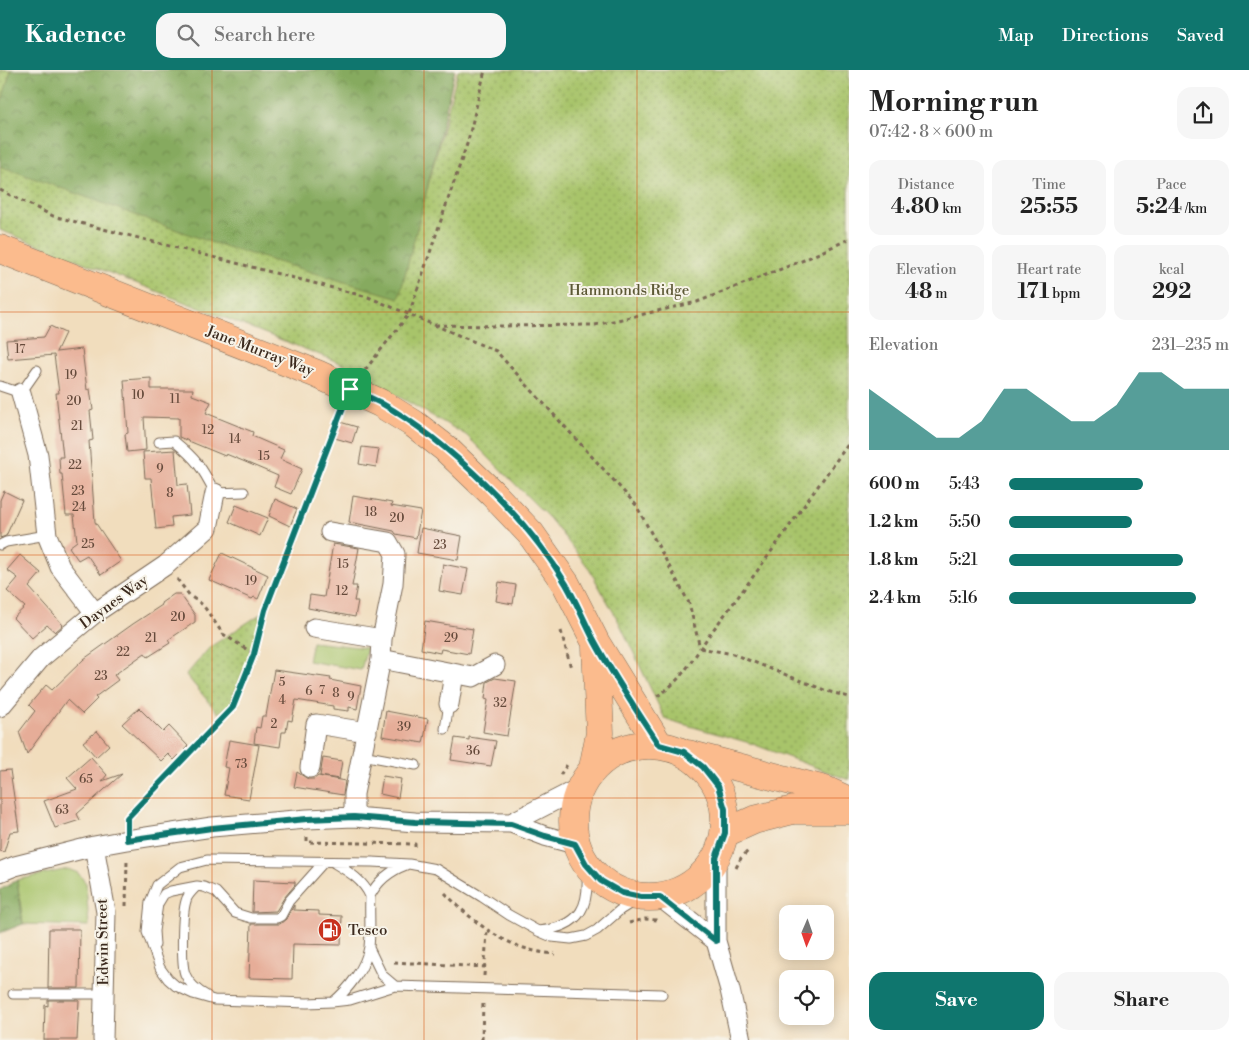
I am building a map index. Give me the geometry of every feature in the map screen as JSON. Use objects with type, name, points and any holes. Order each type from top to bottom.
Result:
[{"type":"main road","name":"Jane Murray Way","points":[[0,250],[317,374],[380,403],[414,424],[445,448],[494,494],[531,534],[566,584],[596,643],[672,749]]},
{"type":"main road","name":"Jane Murray Way","points":[[581,771],[600,733],[596,643]]},
{"type":"main road","points":[[849,801],[825,790],[672,749],[635,745],[612,753],[581,771],[573,806],[572,825],[580,854],[601,881],[622,893],[655,905],[684,889],[702,876],[725,855],[754,820],[793,810],[849,810]]},
{"type":"main road","points":[[672,749],[703,767],[718,786],[725,809],[725,855]]},
{"type":"street","points":[[21,392],[38,455],[47,535],[60,568],[95,613]]},
{"type":"street","name":"Daynes Way","points":[[0,707],[41,658],[95,613],[166,565],[208,528],[214,493]]},
{"type":"street","points":[[330,532],[388,542],[395,554],[393,584],[382,639],[381,660],[354,794],[354,817]]},
{"type":"street","points":[[314,628],[382,639]]},
{"type":"street","points":[[381,660],[473,677],[495,665]]},
{"type":"street","points":[[449,704],[454,674]]},
{"type":"street","points":[[310,768],[316,724],[367,732]]},
{"type":"street","points":[[511,824],[548,805],[581,771]]},
{"type":"street","points":[[0,872],[15,866],[94,846],[127,840],[212,828],[307,819],[354,817],[415,822],[511,824],[545,836],[580,854]]},
{"type":"street","name":"Edwin Street","points":[[94,846],[106,912],[102,1040]]},
{"type":"street","points":[[725,855],[716,941],[730,990],[741,1040]]},
{"type":"street","points":[[655,905],[716,941]]},
{"type":"lane","points":[[0,386],[21,392],[37,370]]},
{"type":"lane","points":[[159,442],[174,441],[191,455],[204,470],[214,493],[244,492]]},
{"type":"lane","points":[[0,545],[6,542],[47,535]]},
{"type":"lane","points":[[445,729],[449,704]]},
{"type":"lane","points":[[362,755],[403,767],[416,765]]},
{"type":"lane","points":[[538,931],[555,930],[567,925],[575,918],[586,899],[588,881],[580,854]]},
{"type":"lane","points":[[655,905],[620,910],[597,930],[586,936],[572,939],[552,937],[509,916],[436,869],[409,864],[207,860],[180,867],[156,885],[149,912],[148,932],[164,974],[176,986],[193,994],[214,1000],[332,1002],[350,1000],[395,986],[662,994]]},
{"type":"lane","points":[[155,953],[158,904],[161,897],[171,891],[197,886],[211,889],[235,913],[251,918],[277,918],[281,916],[289,901],[323,863]]},
{"type":"lane","points":[[332,1002],[350,986],[369,948],[370,896],[364,884],[334,863]]},
{"type":"lane","points":[[370,896],[383,878],[394,870],[409,864]]},
{"type":"lane","points":[[197,886],[188,895],[185,906],[184,969],[191,983],[214,1000]]},
{"type":"lane","points":[[369,948],[382,975],[395,986]]},
{"type":"lane","points":[[13,994],[104,994]]},
{"type":"path","points":[[127,840],[127,818],[233,707],[254,654],[265,610],[350,389],[409,314],[468,141],[484,70]]},
{"type":"path","points":[[0,190],[53,216],[368,297],[496,351],[636,505],[689,603],[700,648]]},
{"type":"path","points":[[432,324],[498,326],[595,325],[697,302],[804,260],[849,239]]},
{"type":"path","points":[[655,697],[669,689],[681,677],[849,442]]},
{"type":"path","points":[[166,565],[190,596],[203,606],[224,634],[254,654]]},
{"type":"path","points":[[560,628],[572,670]]},
{"type":"path","points":[[700,648],[733,654],[827,691],[849,697]]},
{"type":"path","points":[[548,805],[549,786],[560,775],[581,771]]},
{"type":"path","points":[[725,855],[741,858],[756,844]]},
{"type":"path","points":[[623,926],[645,919],[655,905]]},
{"type":"path","points":[[394,962],[485,967]]},
{"type":"green space","points":[[0,70],[455,70],[400,305],[589,517],[394,357],[0,226]]},
{"type":"green space","points":[[0,70],[11,70],[0,107]]},
{"type":"green space","name":"Hammonds Ridge","points":[[458,70],[849,70],[849,780],[750,743],[665,719],[619,622],[588,567],[550,519],[466,435],[338,362],[0,230],[0,166],[210,242],[399,298]]},
{"type":"green space","points":[[262,613],[250,655],[230,705],[218,713],[186,675],[210,647]]},
{"type":"green space","points":[[312,642],[367,648],[361,670],[308,661]]},
{"type":"green space","points":[[68,869],[78,873],[86,883],[89,926],[23,924],[17,880]]},
{"type":"green space","points":[[17,880],[23,924],[0,933],[0,890]]},
{"type":"building","points":[[50,326],[65,333],[56,352],[82,349],[87,390],[90,389],[93,410],[90,411],[93,440],[89,441],[95,522],[121,561],[101,575],[87,555],[78,560],[69,547],[77,541],[74,515],[66,515],[62,474],[60,474],[59,457],[63,457],[56,393],[59,393],[54,355],[8,359],[6,340],[44,337]]},
{"type":"building","points":[[151,378],[151,389],[193,389],[192,395],[211,402],[206,413],[253,432],[252,436],[284,450],[280,459],[302,469],[291,494],[274,487],[278,476],[179,437],[179,418],[144,417],[146,450],[127,452],[125,434],[128,433],[124,380]]},
{"type":"building","points":[[340,422],[357,427],[352,443],[335,438]]},
{"type":"building","points":[[362,447],[379,449],[376,467],[359,464]]},
{"type":"building","points":[[175,450],[178,485],[187,484],[190,515],[171,517],[172,527],[156,529],[151,478],[145,478],[143,452]]},
{"type":"building","points":[[4,491],[22,500],[6,536],[0,538],[0,500]]},
{"type":"building","points":[[353,496],[392,503],[391,506],[421,511],[416,538],[396,534],[394,531],[349,522]]},
{"type":"building","points":[[275,499],[297,509],[290,526],[269,516]]},
{"type":"building","points":[[236,505],[268,518],[260,536],[229,522]]},
{"type":"building","points":[[421,528],[462,536],[458,560],[417,553]]},
{"type":"building","points":[[333,544],[359,548],[352,586],[357,586],[354,601],[358,601],[355,617],[308,608],[310,595],[324,597]]},
{"type":"building","points":[[222,553],[268,575],[258,599],[254,597],[252,599],[209,580]]},
{"type":"building","points":[[20,555],[41,573],[29,587],[63,625],[55,632],[47,625],[32,638],[13,618],[25,607],[7,591],[18,578],[7,570]]},
{"type":"building","points":[[443,564],[468,569],[463,595],[439,591]]},
{"type":"building","points":[[499,582],[516,585],[513,604],[496,601]]},
{"type":"building","points":[[174,594],[180,594],[195,615],[195,622],[168,640],[170,643],[148,657],[145,653],[114,675],[118,680],[95,697],[97,699],[82,714],[67,700],[27,754],[19,732],[35,711],[29,705],[46,685],[52,690],[84,659],[162,605],[161,603]]},
{"type":"building","points":[[425,621],[473,629],[469,654],[441,649],[440,653],[421,649]]},
{"type":"building","points":[[274,670],[331,678],[330,680],[361,686],[357,709],[349,707],[349,711],[333,709],[333,706],[296,700],[292,721],[288,720],[286,732],[282,732],[280,747],[254,743],[256,727],[260,728],[262,716],[266,716]]},
{"type":"building","points":[[495,678],[516,681],[507,736],[483,732],[488,700],[485,699],[487,682]]},
{"type":"building","points":[[139,708],[163,732],[169,726],[188,746],[174,760],[168,754],[161,761],[122,724]]},
{"type":"building","points":[[386,711],[428,719],[423,743],[382,736]]},
{"type":"building","points":[[97,731],[109,745],[96,757],[83,742]]},
{"type":"building","points":[[469,737],[496,741],[491,766],[451,760],[455,738],[469,740]]},
{"type":"building","points":[[229,740],[259,745],[249,799],[224,795],[229,768],[224,767]]},
{"type":"building","points":[[91,757],[107,775],[102,781],[122,774],[77,814],[80,820],[55,828],[44,801],[77,789],[67,778]]},
{"type":"building","points":[[323,758],[342,761],[339,779],[320,776]]},
{"type":"building","points":[[10,770],[19,831],[10,832],[4,852],[0,851],[0,771]]},
{"type":"building","points":[[297,772],[308,779],[314,779],[318,776],[345,781],[343,795],[294,787]]},
{"type":"building","points":[[383,776],[401,779],[398,798],[380,794]]},
{"type":"building","points":[[253,880],[295,882],[295,885],[276,911],[252,912]]},
{"type":"building","points":[[294,905],[294,910],[319,911],[319,915],[342,916],[341,945],[293,944],[292,979],[249,978],[251,924],[280,924],[286,919]]},
{"type":"building","points":[[49,929],[80,929],[79,988],[48,988]]},
{"type":"building","points":[[48,1000],[79,1000],[77,1040],[44,1040],[45,1005],[48,1006]]},
{"type":"place","name":"Tesco","points":[[330,930]]},
{"type":"route","points":[[350,389],[380,403],[414,424],[445,448],[494,494],[531,534],[566,584],[596,643],[659,745],[684,752],[703,767],[718,786],[725,809],[725,833],[716,858],[716,941],[660,897],[641,897],[622,893],[601,881],[586,864],[575,844],[511,824],[415,822],[354,817],[307,819],[212,828],[127,840],[127,818],[233,707],[254,654],[265,610],[337,427],[350,389]]}]
